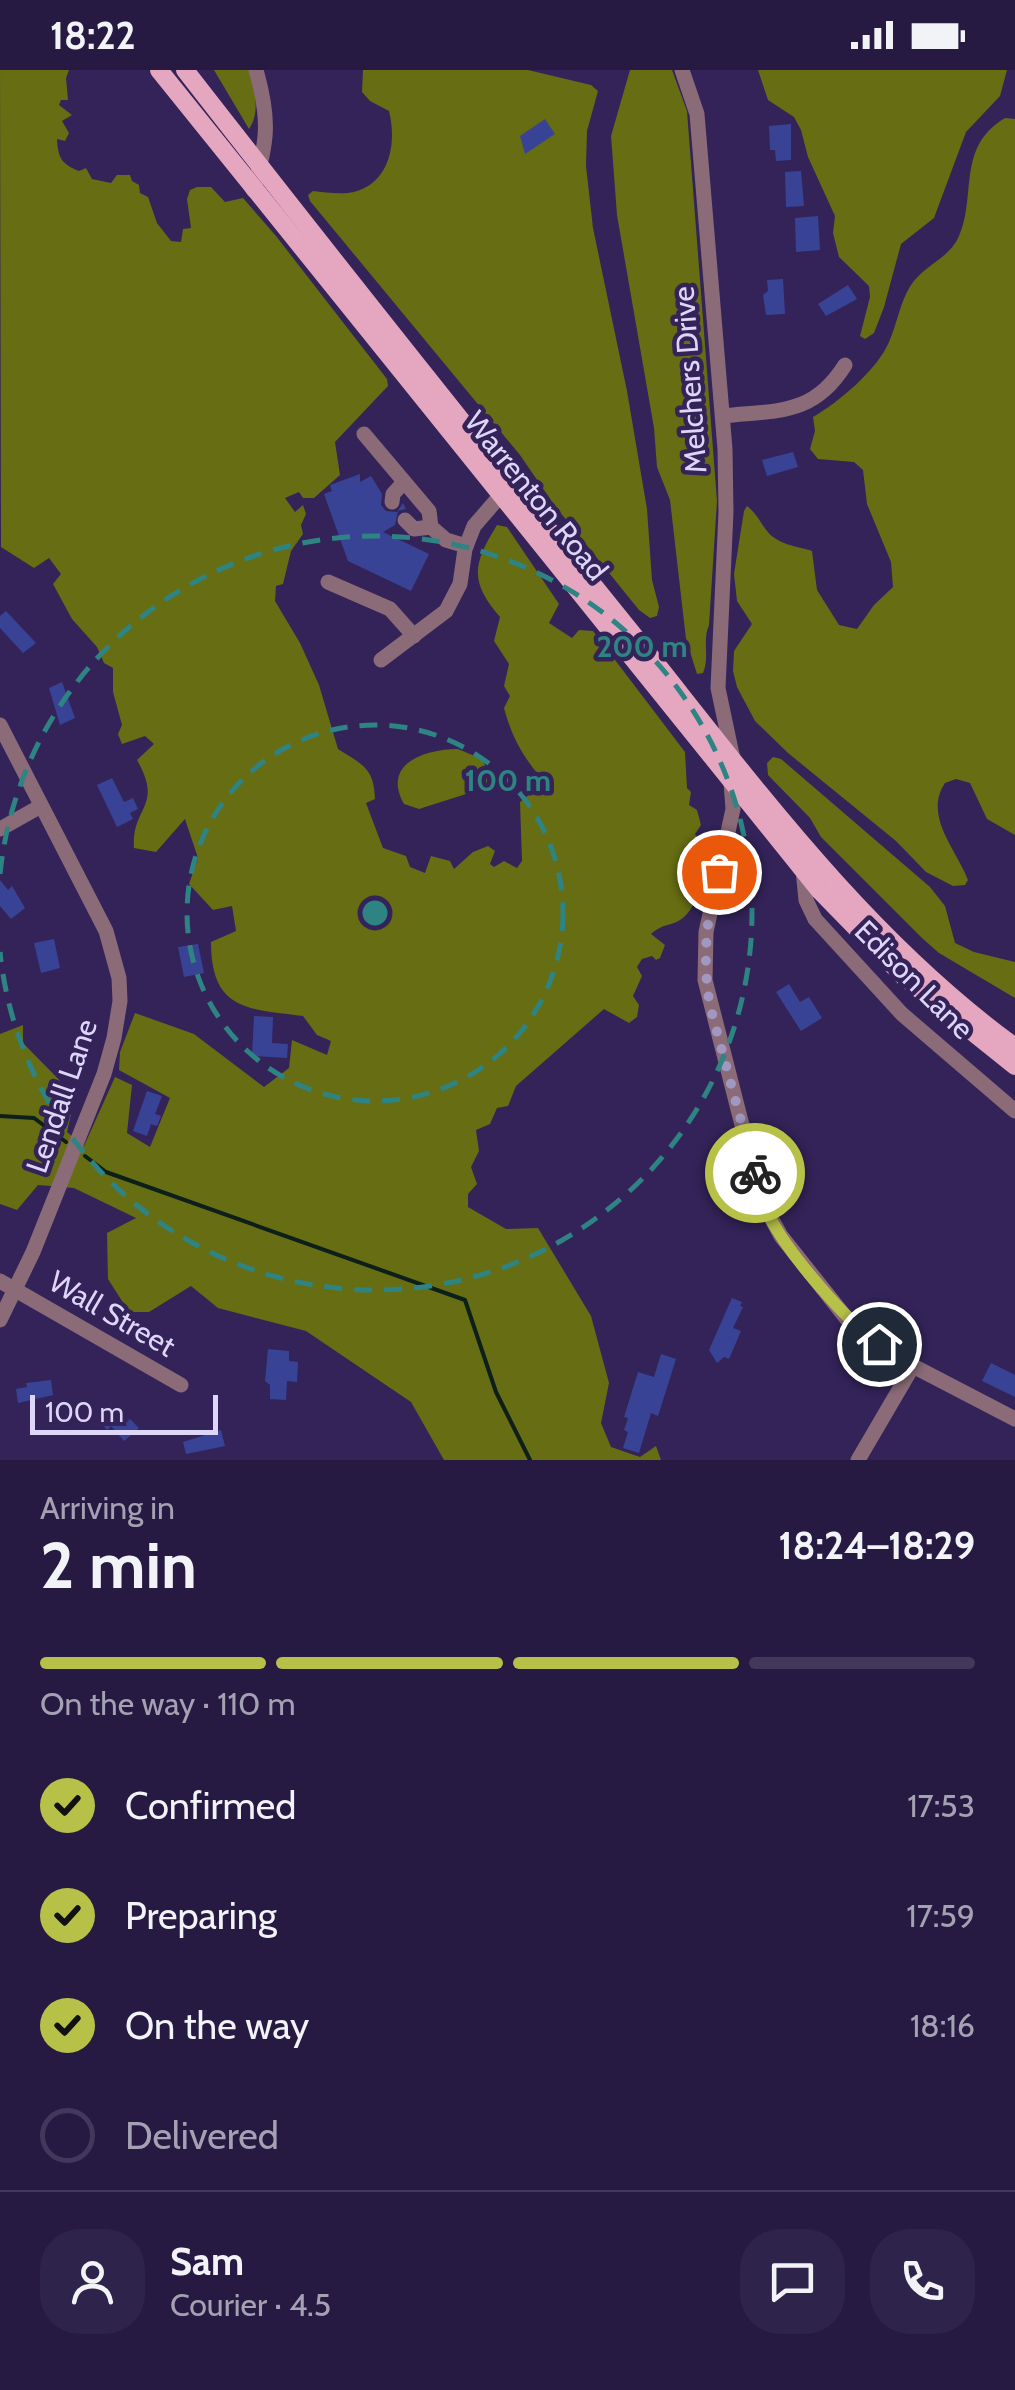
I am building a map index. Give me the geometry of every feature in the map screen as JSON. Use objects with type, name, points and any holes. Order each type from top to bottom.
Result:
[{"type":"main road","name":"Warrenton Road","points":[[160,70],[803,870],[904,977],[1015,1066]]},
{"type":"main road","name":"Warrenton Road","points":[[185,70],[805,848],[879,929],[960,1004],[1015,1047]]},
{"type":"street","points":[[253,190],[267,136],[256,70]]},
{"type":"street","name":"Melchers Drive","points":[[682,70],[697,114],[723,416],[726,512],[718,688],[732,759]]},
{"type":"street","points":[[723,416],[800,406],[828,390],[845,366]]},
{"type":"street","points":[[364,434],[429,510],[431,527],[446,540],[466,546]]},
{"type":"street","points":[[392,502],[393,494],[404,482]]},
{"type":"street","points":[[381,660],[442,615],[454,599],[466,546],[483,512],[500,496]]},
{"type":"street","points":[[405,520],[414,529],[431,527]]},
{"type":"street","points":[[328,582],[398,615],[414,636]]},
{"type":"street","points":[[698,716],[710,705],[718,688]]},
{"type":"street","name":"Lendall Lane","points":[[0,726],[106,931],[119,978],[119,1008],[104,1074],[0,1320]]},
{"type":"street","points":[[731,783],[734,804],[706,932],[706,980],[763,1200],[781,1236],[847,1319],[913,1366],[1015,1418]]},
{"type":"street","points":[[0,829],[41,806]]},
{"type":"street","points":[[727,842],[738,828],[758,816]]},
{"type":"street","name":"Edison Lane","points":[[803,870],[806,900],[815,919],[902,1014],[1015,1111]]},
{"type":"street","name":"Wall Street","points":[[0,1282],[181,1386]]},
{"type":"street","points":[[858,1460],[913,1366]]},
{"type":"green space","points":[[0,70],[69,70],[68,100],[61,100],[59,105],[72,115],[62,121],[69,133],[65,141],[57,139],[62,159],[79,171],[86,168],[92,179],[111,183],[117,175],[130,175],[139,185],[140,193],[148,197],[157,223],[171,241],[181,242],[183,229],[191,228],[187,199],[190,190],[211,187],[225,202],[243,198],[387,379],[388,386],[335,442],[340,475],[314,498],[303,498],[299,492],[285,498],[295,512],[303,505],[306,514],[301,525],[303,534],[291,551],[283,584],[276,586],[275,601],[319,685],[338,749],[369,774],[375,799],[366,803],[383,848],[406,856],[410,867],[425,873],[431,856],[450,861],[454,869],[473,852],[488,846],[495,851],[490,864],[494,867],[504,861],[517,868],[522,861],[520,802],[531,793],[529,781],[537,773],[521,750],[504,708],[510,696],[504,686],[509,664],[494,641],[500,617],[483,593],[478,572],[483,551],[497,525],[507,527],[559,604],[549,623],[572,638],[579,630],[593,631],[685,752],[689,805],[697,810],[701,825],[695,834],[710,861],[695,901],[680,920],[651,934],[665,945],[660,958],[642,959],[637,967],[642,976],[633,996],[639,1005],[637,1017],[629,1023],[604,1009],[516,1086],[508,1106],[497,1108],[490,1124],[476,1130],[479,1151],[471,1167],[477,1184],[468,1194],[468,1207],[506,1229],[538,1228],[591,1316],[609,1383],[601,1423],[611,1447],[640,1457],[656,1446],[661,1460],[444,1460],[411,1402],[306,1331],[218,1308],[191,1286],[149,1312],[129,1312],[108,1279],[107,1233],[136,1218],[74,1188],[38,1185],[17,1210],[0,1204],[0,1034],[23,1025],[23,1043],[75,1096],[67,1132],[84,1146],[115,1077],[132,1085],[127,1133],[150,1147],[170,1098],[119,1070],[120,1052],[135,1013],[194,1034],[264,1087],[289,1068],[292,1040],[327,1055],[331,1041],[317,1035],[303,1016],[249,1007],[225,993],[213,964],[211,942],[236,931],[232,906],[213,910],[189,884],[198,858],[185,819],[156,852],[134,848],[134,834],[147,798],[137,760],[154,744],[145,736],[122,744],[113,668],[104,663],[97,647],[72,619],[53,584],[61,574],[49,558],[34,568],[1,547]]},
{"type":"green space","points":[[214,70],[250,70],[256,108],[249,129]]},
{"type":"green space","points":[[363,70],[528,70],[591,85],[598,91],[587,131],[586,166],[593,228],[647,509],[657,616],[650,618],[639,610],[555,506],[520,455],[310,201],[308,195],[313,191],[344,193],[366,187],[376,180],[388,160],[392,136],[389,111],[362,92]]},
{"type":"green space","points":[[630,70],[672,70],[687,111],[717,501],[706,661],[703,673],[697,674],[686,639],[670,500],[657,467],[654,428],[617,215],[611,136]]},
{"type":"green space","points":[[758,70],[1007,70],[1000,96],[966,132],[934,218],[901,244],[884,307],[874,333],[865,339],[860,336],[869,286],[839,257],[833,233],[835,216],[808,157],[801,130],[794,117],[768,100]]},
{"type":"green space","points":[[1005,118],[1015,119],[1015,835],[987,819],[970,783],[956,779],[945,783],[939,795],[940,820],[968,880],[965,885],[953,886],[926,872],[896,841],[755,721],[733,671],[734,651],[752,624],[737,601],[734,574],[747,506],[777,539],[812,551],[817,590],[839,625],[857,629],[893,587],[891,562],[867,504],[863,470],[854,462],[818,459],[810,449],[815,431],[813,417],[867,374],[889,342],[911,285],[955,244],[964,221],[974,158],[990,130]]},
{"type":"green space","points":[[458,749],[484,760],[488,787],[419,809],[404,804],[398,778],[410,761],[433,752]]},
{"type":"green space","points":[[773,757],[781,759],[930,887],[945,906],[955,943],[1015,962],[1015,998],[939,953],[922,938],[821,837],[810,818],[768,775],[767,763]]},
{"type":"building","points":[[545,119],[555,134],[525,154],[520,136]]},
{"type":"building","points":[[791,124],[791,160],[776,161],[775,150],[770,150],[769,126]]},
{"type":"building","points":[[801,171],[804,206],[786,207],[785,172]]},
{"type":"building","points":[[818,216],[820,250],[796,252],[795,218]]},
{"type":"building","points":[[783,279],[785,314],[766,315],[763,295],[768,291],[767,280]]},
{"type":"building","points":[[848,285],[857,299],[826,316],[818,304]]},
{"type":"building","points":[[793,452],[798,467],[767,476],[762,460]]},
{"type":"building","points":[[360,474],[360,482],[371,476],[382,494],[381,505],[386,511],[397,512],[403,503],[406,509],[398,511],[395,525],[383,532],[429,554],[411,591],[348,561],[324,494],[332,491],[330,485]]},
{"type":"building","points":[[6,611],[36,643],[23,653],[0,628],[0,616]]},
{"type":"building","points":[[62,682],[75,718],[60,725],[49,688]]},
{"type":"building","points":[[112,778],[124,802],[133,798],[138,809],[130,813],[133,819],[117,827],[97,785]]},
{"type":"building","points":[[0,880],[8,890],[12,886],[25,908],[11,919],[0,906]]},
{"type":"building","points":[[54,939],[60,968],[41,973],[34,943]]},
{"type":"building","points":[[198,944],[204,973],[184,977],[178,947]]},
{"type":"building","points":[[789,984],[800,1002],[809,997],[822,1018],[801,1031],[776,992]]},
{"type":"building","points":[[254,1016],[273,1017],[272,1043],[288,1044],[287,1058],[252,1056]]},
{"type":"building","points":[[147,1091],[162,1096],[155,1114],[161,1116],[157,1126],[151,1124],[147,1136],[133,1131]]},
{"type":"building","points":[[732,1298],[742,1302],[733,1328],[741,1331],[729,1359],[724,1357],[717,1363],[709,1350]]},
{"type":"building","points":[[268,1349],[289,1351],[289,1361],[298,1362],[297,1382],[287,1381],[286,1400],[270,1399],[270,1385],[265,1381]]},
{"type":"building","points":[[661,1354],[676,1359],[658,1416],[651,1413],[639,1453],[623,1448],[628,1432],[624,1430],[628,1418],[624,1417],[638,1372],[654,1377]]},
{"type":"building","points":[[991,1363],[1015,1375],[1015,1397],[982,1381]]},
{"type":"building","points":[[51,1380],[53,1395],[18,1403],[16,1389],[27,1387],[26,1383]]},
{"type":"building","points":[[111,1404],[127,1422],[130,1419],[139,1428],[124,1441],[111,1426],[107,1430],[101,1422],[105,1419],[100,1413]]},
{"type":"building","points":[[221,1430],[225,1446],[186,1454],[183,1442]]},
{"type":"waterway","points":[[0,1116],[34,1118],[66,1142]]},
{"type":"waterway","points":[[85,1156],[106,1172],[465,1300],[496,1392],[530,1460]]},
{"type":"way so far","points":[[719,872],[706,932],[706,980],[755,1173]]},
{"type":"route","points":[[755,1173],[781,1236],[847,1319],[879,1344]]}]
